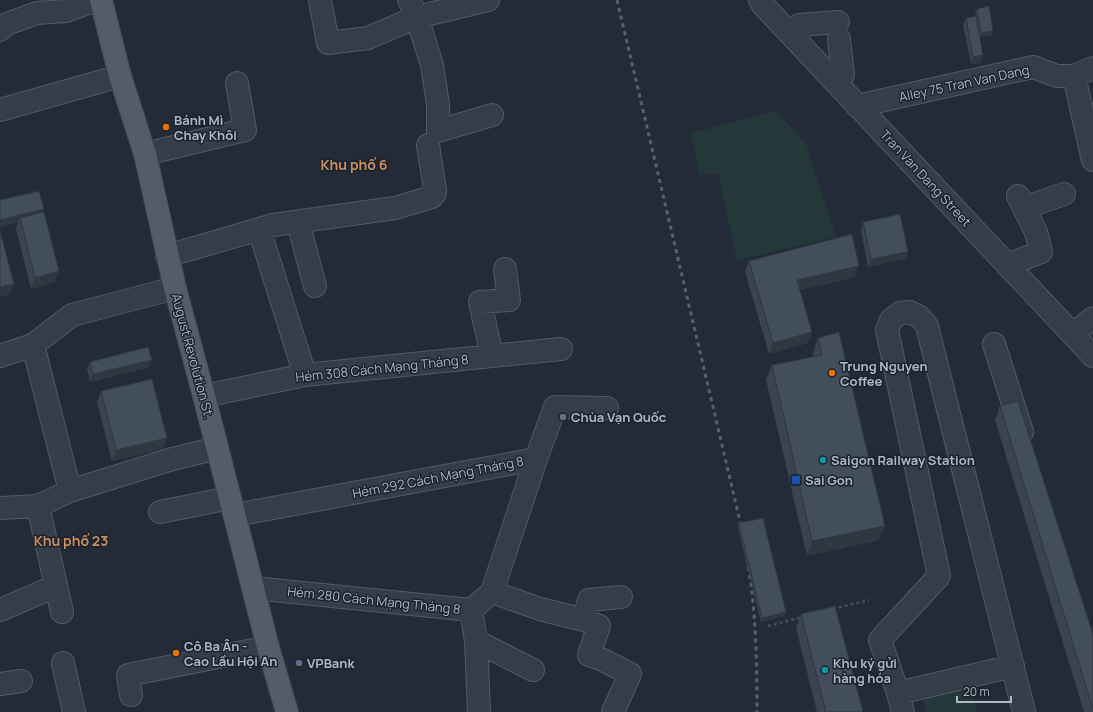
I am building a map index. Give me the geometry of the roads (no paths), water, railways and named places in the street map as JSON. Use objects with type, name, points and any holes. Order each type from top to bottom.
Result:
[{"type":"main road","name":"August Revolution St.","points":[[101,0],[120,76],[145,154],[174,288],[204,396],[268,646],[287,712]]},
{"type":"street","points":[[0,30],[7,24],[37,13],[66,11],[97,0]]},
{"type":"street","points":[[320,0],[328,43],[368,38],[413,9],[488,0]]},
{"type":"street","name":"Tran Van Dang Street","points":[[760,0],[857,106],[1092,353]]},
{"type":"street","points":[[413,9],[432,65],[438,104],[438,131],[492,115]]},
{"type":"street","points":[[790,33],[799,25],[838,31],[842,75],[836,83]]},
{"type":"street","name":"Alley 75 Tran Van Dang","points":[[857,106],[1033,67],[1057,76],[1084,72]]},
{"type":"street","points":[[1084,72],[1093,160]]},
{"type":"street","points":[[1,107],[120,76]]},
{"type":"street","points":[[145,154],[245,130],[237,83]]},
{"type":"street","points":[[167,256],[278,224],[395,208],[432,197],[435,190],[428,144]]},
{"type":"street","points":[[1007,265],[1041,252],[1036,232],[1021,202],[1064,194]]},
{"type":"street","points":[[298,222],[316,286]]},
{"type":"street","points":[[259,229],[305,375]]},
{"type":"street","points":[[492,356],[480,302],[509,300],[505,269]]},
{"type":"street","points":[[0,356],[33,346],[72,315],[174,288]]},
{"type":"street","points":[[1013,666],[900,702],[880,640],[939,576],[887,330],[891,320],[900,313],[910,312],[920,317],[927,326],[1013,666],[1024,712]]},
{"type":"street","points":[[1073,334],[1093,318]]},
{"type":"street","points":[[994,344],[1028,450]]},
{"type":"street","points":[[33,346],[70,491]]},
{"type":"street","name":"Hẻm 308 Cách Mạng Tháng 8","points":[[204,396],[305,375],[561,349]]},
{"type":"street","name":"Hẻm 292 Cách Mạng Tháng 8","points":[[160,512],[232,507],[536,459],[555,407],[607,408]]},
{"type":"street","points":[[0,508],[38,506],[70,491],[169,460],[217,448]]},
{"type":"street","points":[[536,459],[492,592],[542,603],[599,626],[589,655],[603,660],[630,674],[613,712]]},
{"type":"street","points":[[38,506],[62,612]]},
{"type":"street","points":[[0,610],[56,586]]},
{"type":"street","name":"Hẻm 280 Cách Mạng Tháng 8","points":[[253,588],[471,610],[492,592]]},
{"type":"street","points":[[584,620],[589,600],[620,597]]},
{"type":"street","points":[[471,610],[476,641],[479,712]]},
{"type":"street","points":[[476,641],[533,670]]},
{"type":"street","points":[[131,695],[128,676],[268,646]]},
{"type":"street","points":[[63,663],[74,712]]},
{"type":"railway","points":[[617,0],[742,534]]},
{"type":"railway","points":[[747,559],[755,635],[757,712]]},
{"type":"place","name":"Bánh Mì Chay Khôi","points":[[166,127]]},
{"type":"place","name":"Trung Nguyen Coffee","points":[[832,373]]},
{"type":"place","name":"Chùa Vạn Quốc","points":[[563,417]]},
{"type":"place","name":"Saigon Railway Station","points":[[823,460]]},
{"type":"place","name":"Sai Gon","points":[[796,480]]},
{"type":"place","name":"Cô Ba Ân - Cao Lầu Hội An","points":[[176,653]]},
{"type":"place","name":"VPBank","points":[[299,663]]},
{"type":"place","name":"Khu ký gửi hàng hóa","points":[[825,670]]},
{"type":"district","name":"Khu phố 6","points":[[354,164]]},
{"type":"district","name":"Khu phố 23","points":[[71,540]]}]
